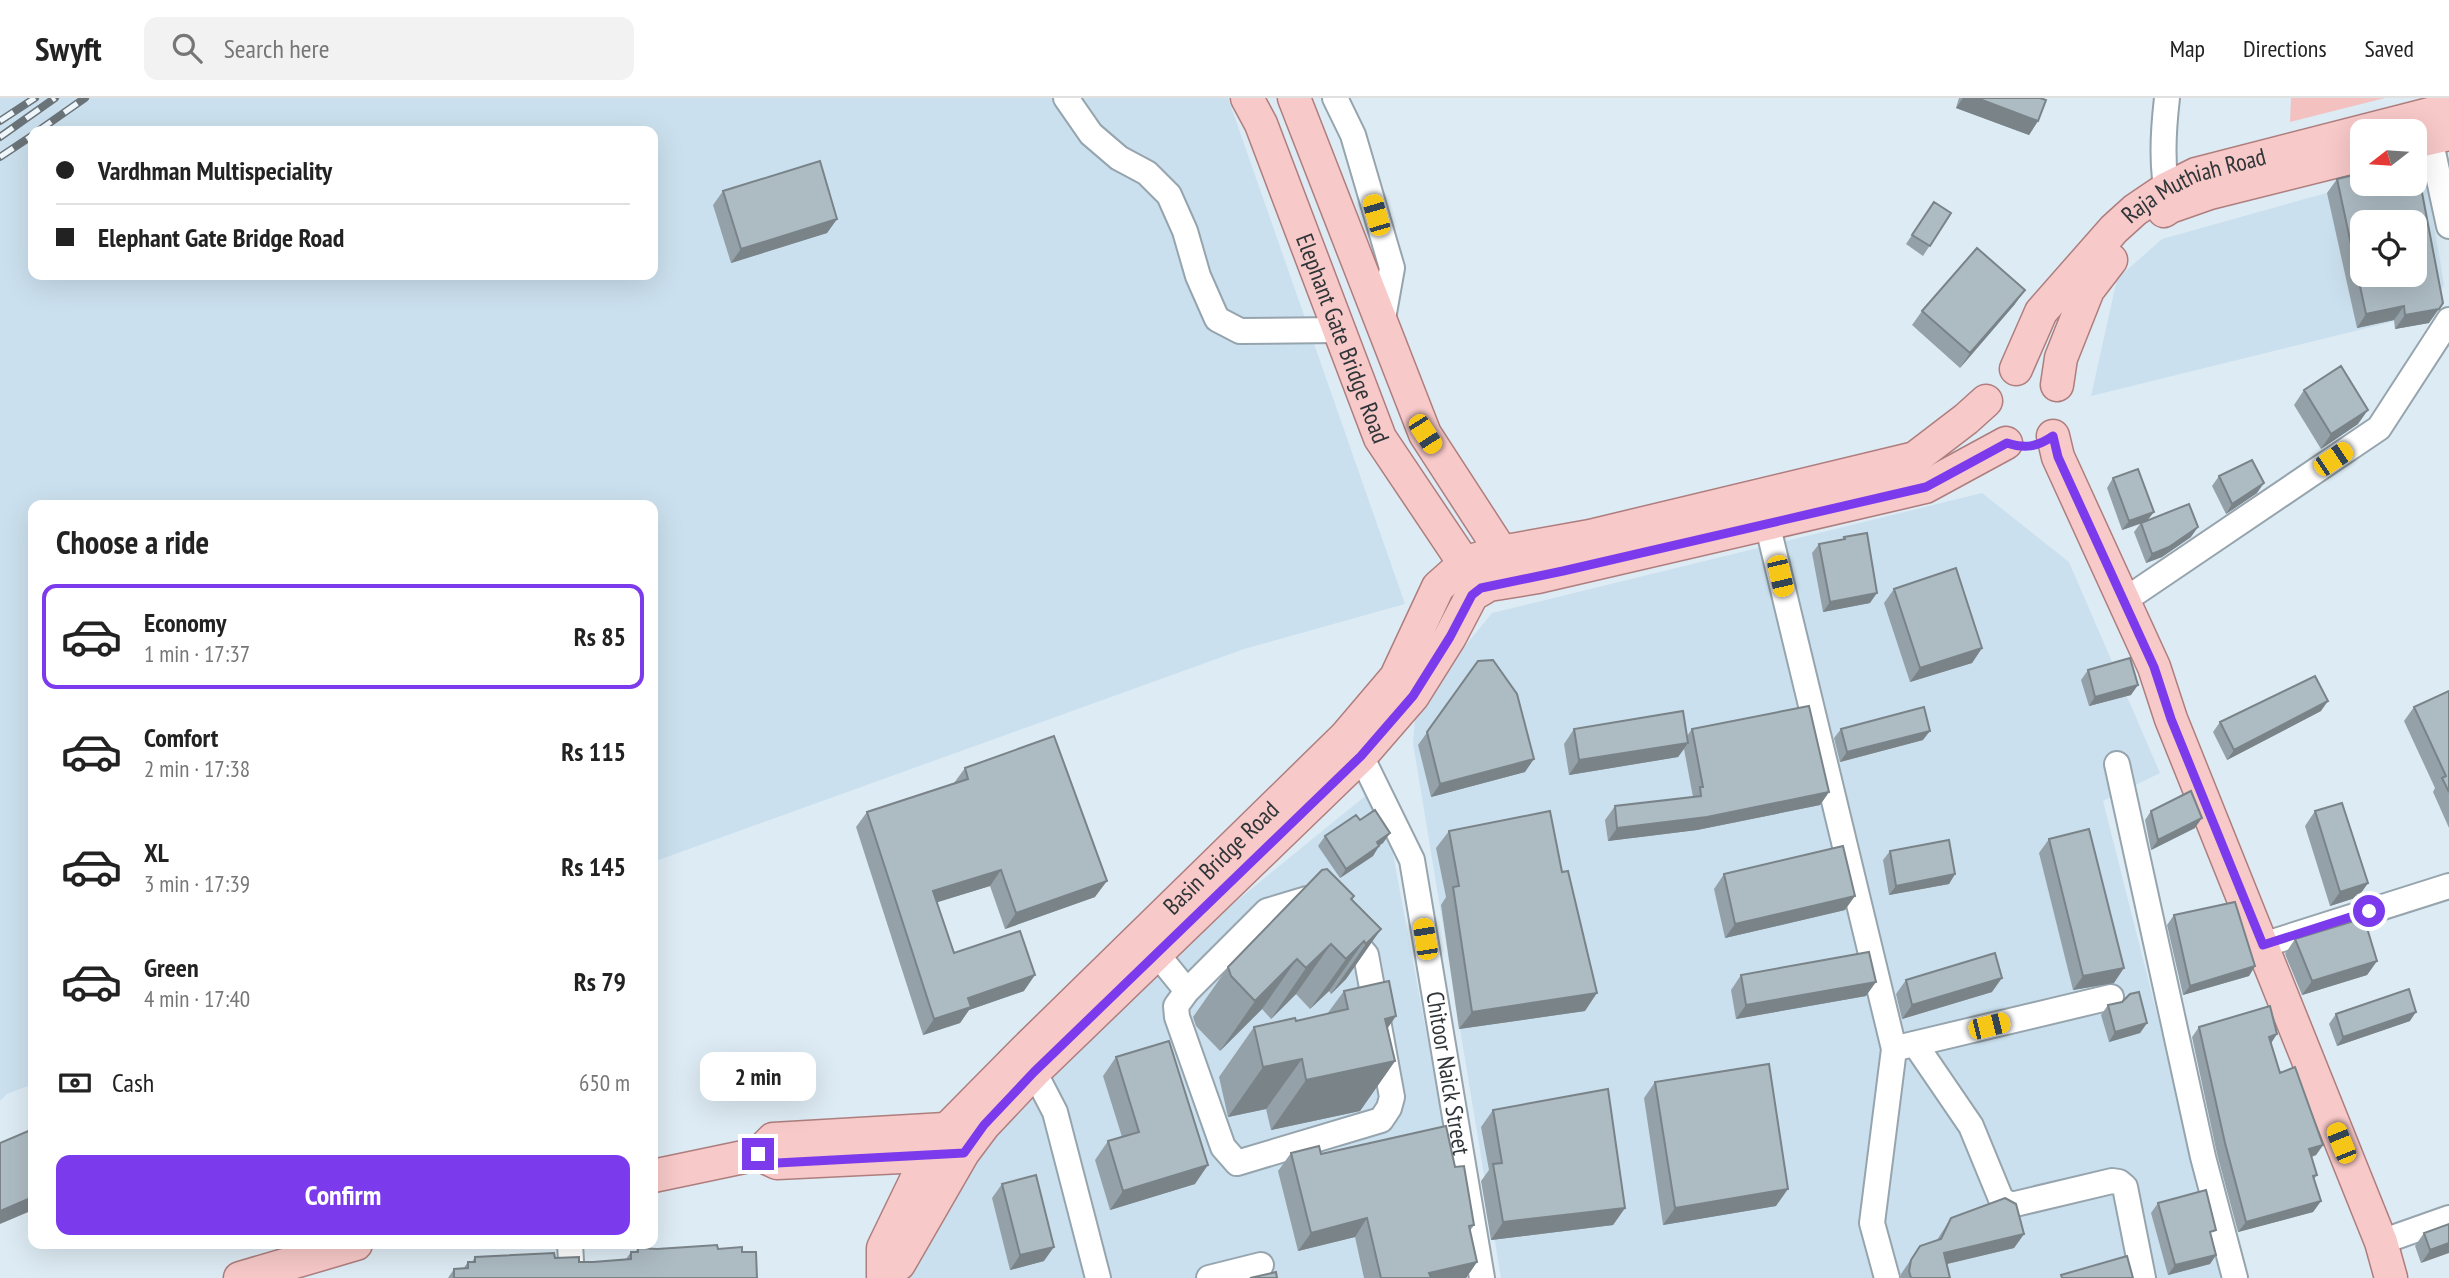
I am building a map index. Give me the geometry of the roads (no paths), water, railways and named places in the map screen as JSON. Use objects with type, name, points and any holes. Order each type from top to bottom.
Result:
[{"type":"main road","name":"Elephant Gate Bridge Road","points":[[1247,98],[1261,124],[1380,438],[1473,576]]},
{"type":"main road","name":"Elephant Gate Bridge Road","points":[[1294,98],[1425,434],[1467,499],[1511,550],[1520,580]]},
{"type":"main road","name":"Raja Muthiah Road","points":[[2057,385],[2061,358],[2088,290],[2127,237],[2196,174],[2449,109]]},
{"type":"main road","name":"Raja Muthiah Road","points":[[2016,369],[2041,312],[2135,210],[2168,198],[2210,193],[2350,158]]},
{"type":"main road","points":[[2028,368],[2050,376],[2063,398],[2061,424],[2053,436],[2031,447],[2018,447],[2007,443],[1992,430],[1985,411],[1986,401],[1996,380],[2016,369],[2028,368]]},
{"type":"main road","points":[[1473,576],[1511,550],[1590,537],[1914,457],[1986,401]]},
{"type":"main road","points":[[2053,436],[2058,457],[2154,667],[2171,719],[2381,1242],[2386,1277]]},
{"type":"main road","points":[[1473,576],[1520,580],[1926,487],[2007,443]]},
{"type":"main road","points":[[658,1175],[758,1154],[774,1139],[956,1141],[984,1125],[1029,1062],[1157,954],[1361,756],[1413,696],[1450,637],[1472,595],[1473,576]]},
{"type":"main road","name":"Basin Bridge Road","points":[[883,1275],[883,1248],[927,1157],[956,1141],[1029,1062],[1345,737],[1396,677],[1438,587],[1473,576]]},
{"type":"main road","points":[[883,1275],[899,1264],[956,1141]]},
{"type":"main road","points":[[758,1154],[777,1163],[927,1157]]},
{"type":"main road","points":[[240,1278],[339,1249]]},
{"type":"street","points":[[1066,98],[1091,134],[1119,158],[1147,173],[1169,195],[1185,231],[1198,276],[1217,319],[1240,331],[1339,330]]},
{"type":"street","points":[[1335,98],[1353,135],[1392,268],[1382,324]]},
{"type":"street","points":[[2167,98],[2162,133],[2168,198]]},
{"type":"street","points":[[2431,138],[2449,226]]},
{"type":"street","points":[[2125,600],[2379,428],[2449,320]]},
{"type":"street","points":[[1767,523],[1905,1046],[1971,1126],[2001,1199],[2011,1205],[2112,1181],[2119,1182],[2125,1188],[2143,1278]]},
{"type":"street","name":"Chitoor Naick Street","points":[[1361,756],[1412,860],[1482,1278]]},
{"type":"street","points":[[2117,764],[2203,1157],[2235,1278]]},
{"type":"street","points":[[2263,945],[2449,886]]},
{"type":"street","points":[[1307,899],[1317,904],[1327,910],[1366,955],[1392,1097],[1390,1108],[1381,1120],[1237,1163],[1223,1147],[1177,1017],[1177,1006],[1187,991],[1267,911],[1307,899]]},
{"type":"street","points":[[1157,954],[1187,991]]},
{"type":"street","points":[[1905,1046],[2111,997]]},
{"type":"street","points":[[1887,1278],[1872,1223],[1905,1046]]},
{"type":"street","points":[[1029,1062],[1055,1112],[1098,1278]]},
{"type":"street","points":[[2381,1242],[2449,1218]]},
{"type":"street","points":[[570,1249],[572,1278]]},
{"type":"street","points":[[1209,1278],[1261,1265]]},
{"type":"railway","points":[[0,121],[35,98]]},
{"type":"railway","points":[[0,137],[55,98]]},
{"type":"railway","points":[[45,126],[85,98]]},
{"type":"railway","points":[[0,157],[28,138]]}]
